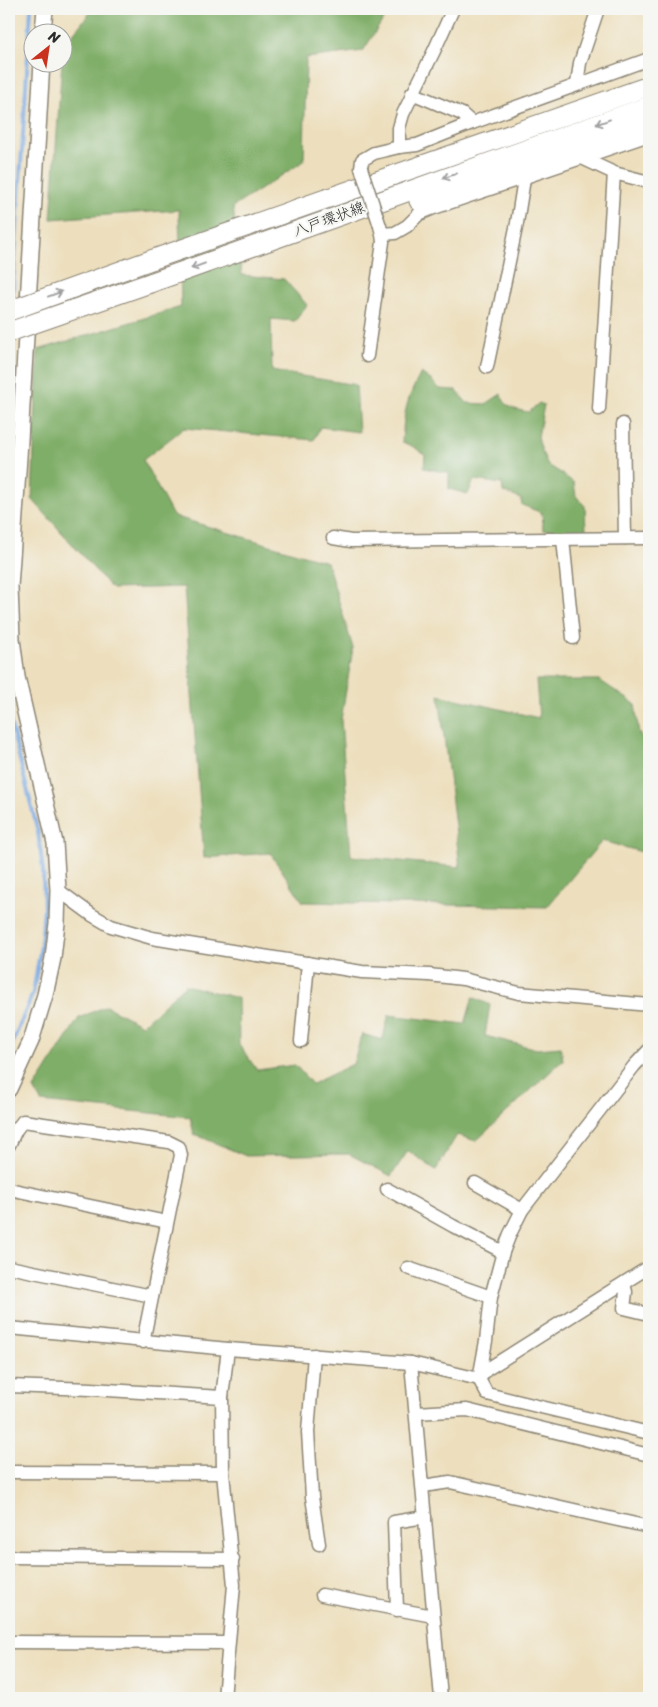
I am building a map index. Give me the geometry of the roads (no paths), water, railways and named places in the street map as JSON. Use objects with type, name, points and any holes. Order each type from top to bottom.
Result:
[{"type":"main road","points":[[254,225],[388,169],[649,74]]},
{"type":"main road","name":"八戸環状線","points":[[9,310],[649,86]]},
{"type":"main road","name":"八戸環状線","points":[[9,332],[649,106]]},
{"type":"main road","points":[[234,253],[398,208],[649,122]]},
{"type":"street","points":[[44,22],[45,9]]},
{"type":"street","points":[[399,147],[399,128],[402,114],[434,51],[452,9]]},
{"type":"street","points":[[577,84],[580,63],[598,9]]},
{"type":"street","points":[[367,356],[383,242],[381,230],[361,168],[362,160],[374,153],[417,145],[649,58]]},
{"type":"street","points":[[9,1089],[31,1041],[45,995],[53,958],[57,923],[56,843],[16,678],[10,587],[41,72]]},
{"type":"street","points":[[412,93],[462,114],[472,123]]},
{"type":"street","points":[[381,230],[394,233],[407,226],[420,214],[431,209],[649,135]]},
{"type":"street","points":[[582,158],[614,173],[649,182]]},
{"type":"street","points":[[600,409],[614,173]]},
{"type":"street","points":[[487,367],[517,223],[524,179]]},
{"type":"street","points":[[623,424],[625,538]]},
{"type":"street","points":[[333,538],[351,541],[649,538]]},
{"type":"street","points":[[564,538],[573,638]]},
{"type":"street","points":[[58,890],[111,926],[144,936],[362,972],[429,975],[463,979],[519,993],[649,1005]]},
{"type":"street","points":[[302,1041],[308,963]]},
{"type":"street","points":[[649,1050],[634,1066],[522,1210],[503,1252],[491,1298],[479,1379],[487,1394],[649,1433]]},
{"type":"street","points":[[9,1145],[16,1130],[23,1121],[169,1142],[179,1147],[181,1155],[143,1342]]},
{"type":"street","points":[[475,1183],[522,1210]]},
{"type":"street","points":[[387,1189],[503,1252]]},
{"type":"street","points":[[9,1190],[167,1222]]},
{"type":"street","points":[[479,1379],[486,1370],[649,1267]]},
{"type":"street","points":[[9,1268],[152,1296]]},
{"type":"street","points":[[408,1268],[491,1298]]},
{"type":"street","points":[[624,1283],[626,1292],[624,1308],[649,1314]]},
{"type":"street","points":[[9,1328],[63,1332],[143,1342],[411,1363],[479,1379]]},
{"type":"street","points":[[224,1698],[234,1585],[222,1473],[222,1397],[228,1349]]},
{"type":"street","points":[[314,1355],[308,1432],[312,1497],[319,1544]]},
{"type":"street","points":[[411,1363],[442,1698]]},
{"type":"street","points":[[9,1386],[222,1397]]},
{"type":"street","points":[[416,1413],[467,1410],[649,1455]]},
{"type":"street","points":[[9,1472],[222,1473]]},
{"type":"street","points":[[423,1486],[450,1482],[649,1527]]},
{"type":"street","points":[[397,1610],[394,1522],[425,1517]]},
{"type":"street","points":[[9,1557],[232,1559]]},
{"type":"street","points":[[322,1595],[433,1616]]},
{"type":"street","points":[[9,1642],[228,1644]]},
{"type":"waterway","points":[[12,305],[31,9]]},
{"type":"waterway","points":[[9,352],[10,336]]},
{"type":"waterway","points":[[9,717],[38,832],[43,869],[44,909],[41,946],[33,993],[9,1051]]}]
